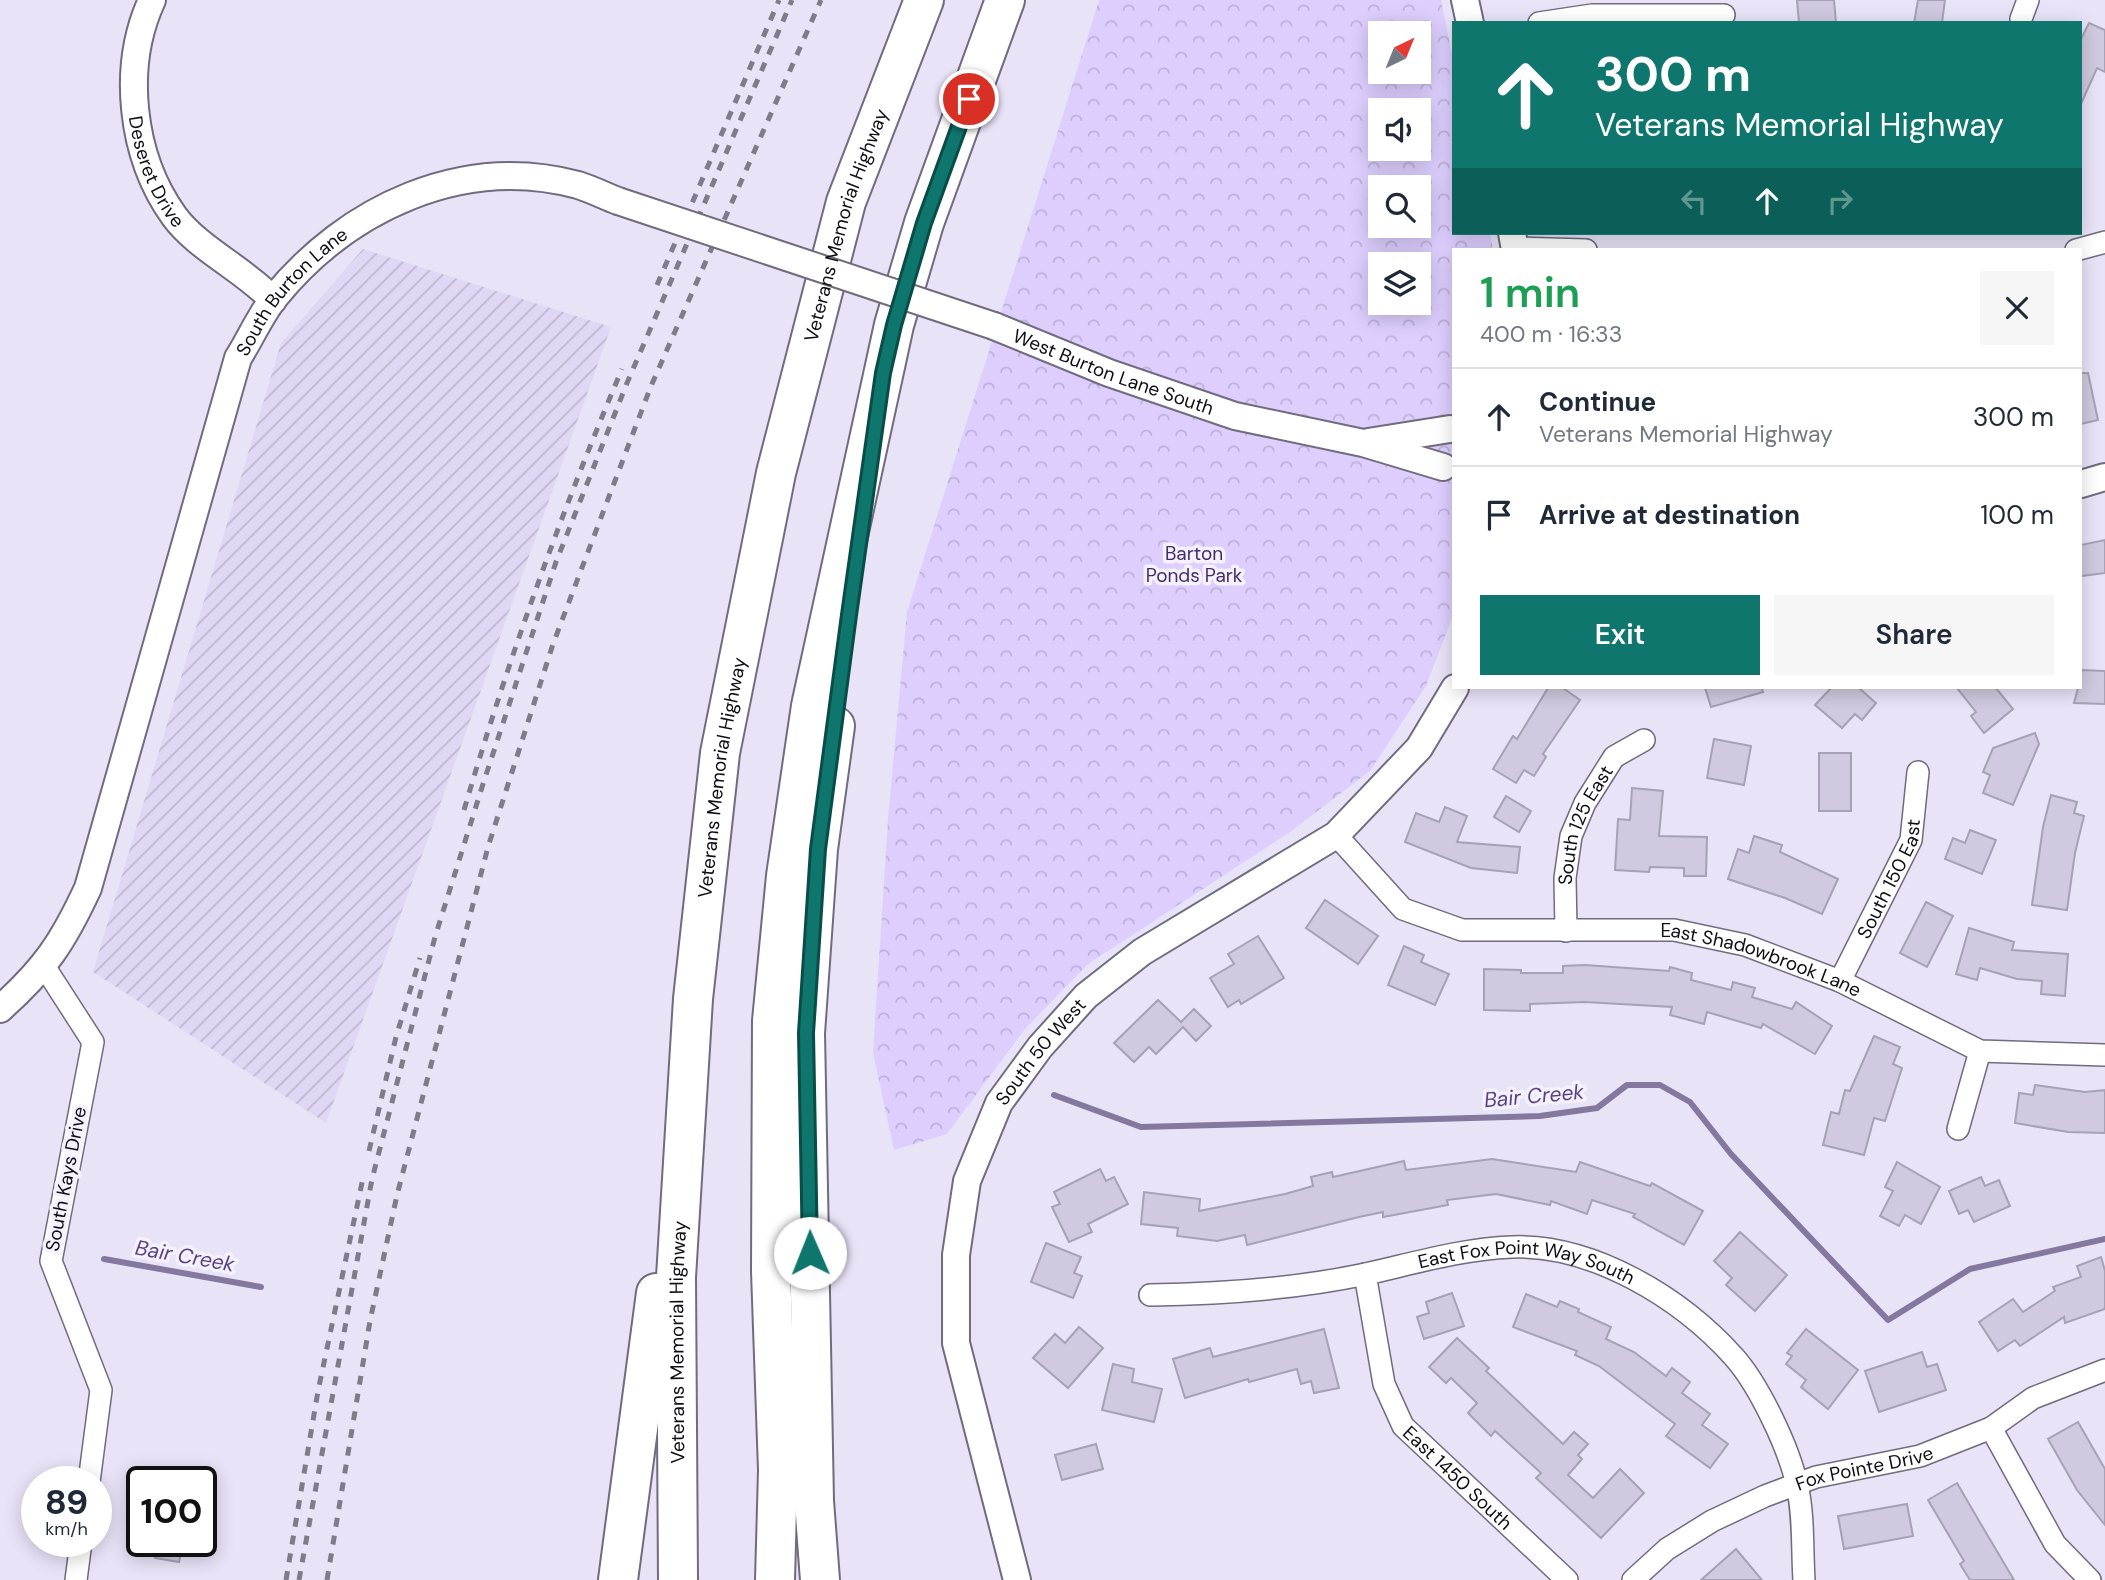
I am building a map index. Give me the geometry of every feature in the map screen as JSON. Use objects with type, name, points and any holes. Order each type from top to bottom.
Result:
[{"type":"highway","name":"Veterans Memorial Highway","points":[[678,1580],[676,1277],[692,999],[720,753],[776,473],[846,202],[924,0]]},
{"type":"highway","points":[[775,1580],[778,1470],[771,1271],[772,1021],[786,876],[811,706],[883,373],[924,223],[1004,0]]},
{"type":"highway","points":[[820,1580],[814,1501],[806,1033],[818,849],[883,373]]},
{"type":"highway","points":[[618,1580],[692,999]]},
{"type":"street","name":"Deseret Drive","points":[[152,0],[145,15],[135,67],[136,121],[150,168],[175,217],[220,258],[255,282],[273,300]]},
{"type":"street","points":[[1465,0],[1470,21]]},
{"type":"street","points":[[1552,21],[1592,15],[1724,15]]},
{"type":"street","name":"South Burton Lane","points":[[0,1009],[35,979],[68,932],[88,888],[239,358],[273,300],[302,267],[346,229],[402,197],[473,178],[521,177],[578,185],[618,201],[869,285]]},
{"type":"street","points":[[2082,248],[2105,242]]},
{"type":"street","points":[[1514,244],[1562,248]]},
{"type":"street","name":"West Burton Lane South","points":[[869,285],[993,326],[1109,373],[1235,416],[1363,443],[1448,476]]},
{"type":"street","points":[[1448,476],[1443,440],[1452,427]]},
{"type":"street","name":"West Burton Lane South","points":[[1363,443],[1452,427]]},
{"type":"street","points":[[2082,484],[2105,477]]},
{"type":"street","name":"South 50 West","points":[[1017,1580],[956,1343],[956,1255],[967,1181],[999,1103],[1040,1047],[1087,996],[1114,974],[1142,952],[1336,835],[1419,748],[1454,689]]},
{"type":"street","name":"South 125 East","points":[[1566,930],[1565,878],[1572,836],[1585,803],[1614,757],[1644,740]]},
{"type":"street","name":"South 150 East","points":[[1840,981],[1911,840],[1918,772]]},
{"type":"street","name":"East Shadowbrook Lane","points":[[1336,835],[1403,909],[1462,930],[1674,930],[1745,945],[1840,981],[1980,1051],[2105,1055]]},
{"type":"street","name":"South Kays Drive","points":[[44,966],[93,1042],[51,1261],[101,1390],[91,1466]]},
{"type":"street","points":[[1958,1129],[1980,1051]]},
{"type":"street","name":"East Fox Point Way South","points":[[1150,1295],[1234,1293],[1365,1274],[1446,1254],[1514,1247],[1574,1254],[1625,1274],[1672,1302],[1734,1358],[1774,1422],[1797,1485],[1804,1580]]},
{"type":"street","name":"East 1450 South","points":[[1365,1274],[1384,1384],[1403,1426],[1567,1580]]},
{"type":"street","name":"Fox Pointe Drive","points":[[1633,1580],[1667,1549],[1712,1521],[1765,1496],[1816,1477],[1920,1456],[1991,1428],[2033,1398],[2105,1370]]},
{"type":"street","points":[[1991,1428],[2055,1544],[2090,1580]]},
{"type":"street","points":[[76,1580],[79,1557]]},
{"type":"shaded area","points":[[363,249],[611,327],[326,1123],[93,972],[281,343]]},
{"type":"green space","name":"Barton Ponds Park","points":[[1099,0],[1441,0],[1452,54],[1452,235],[1490,235],[1493,248],[1452,248],[1452,618],[1426,686],[1370,771],[1290,832],[1088,964],[1025,1029],[947,1134],[894,1150],[873,1053],[888,819],[907,612]]},
{"type":"building","points":[[1797,0],[1834,0],[1836,21],[1799,21]]},
{"type":"building","points":[[1918,0],[1945,0],[1942,21],[1914,21]]},
{"type":"building","points":[[2089,23],[2105,30],[2105,72],[2097,68],[2082,102],[2082,37]]},
{"type":"building","points":[[2082,373],[2088,373],[2098,420],[2082,424]]},
{"type":"building","points":[[2105,540],[2105,573],[2082,576],[2082,545]]},
{"type":"building","points":[[2082,670],[2105,671],[2105,704],[2074,703],[2078,689],[2082,689]]},
{"type":"building","points":[[1547,689],[1564,689],[1580,700],[1543,754],[1546,757],[1534,776],[1524,770],[1516,783],[1493,769],[1513,736],[1517,739]]},
{"type":"building","points":[[1705,689],[1762,689],[1763,692],[1711,707]]},
{"type":"building","points":[[1830,689],[1860,689],[1876,703],[1862,720],[1855,714],[1842,728],[1815,705]]},
{"type":"building","points":[[1958,689],[1997,689],[2013,709],[1984,733],[1971,716],[1976,712]]},
{"type":"building","points":[[2035,733],[2039,744],[2013,805],[1983,793],[1990,775],[1983,772],[1993,748]]},
{"type":"building","points":[[1714,739],[1751,746],[1744,785],[1707,778]]},
{"type":"building","points":[[1819,753],[1851,753],[1851,811],[1819,811]]},
{"type":"building","points":[[1632,788],[1663,791],[1659,836],[1707,837],[1706,876],[1684,876],[1684,868],[1650,867],[1649,872],[1615,870],[1618,819],[1630,820]]},
{"type":"building","points":[[2051,795],[2077,802],[2074,813],[2084,816],[2075,853],[2067,910],[2032,905],[2043,827]]},
{"type":"building","points":[[1506,796],[1531,811],[1519,832],[1494,817]]},
{"type":"building","points":[[1445,807],[1467,816],[1457,842],[1520,847],[1517,873],[1471,868],[1405,842],[1416,813],[1439,822]]},
{"type":"building","points":[[1970,830],[1996,840],[1982,874],[1945,859],[1953,838],[1965,843]]},
{"type":"building","points":[[1754,836],[1782,845],[1780,852],[1838,879],[1822,914],[1728,879],[1738,849],[1749,853]]},
{"type":"building","points":[[1325,900],[1378,936],[1358,964],[1306,928]]},
{"type":"building","points":[[1926,902],[1953,916],[1927,967],[1900,953]]},
{"type":"building","points":[[1969,928],[2014,942],[2012,950],[2068,954],[2065,996],[2041,994],[2042,981],[2017,979],[1980,968],[1977,980],[1956,974]]},
{"type":"building","points":[[1258,936],[1284,978],[1241,1004],[1239,1000],[1228,1007],[1210,978],[1234,964],[1228,954]]},
{"type":"building","points":[[1404,946],[1424,955],[1421,962],[1449,974],[1435,1005],[1388,985]]},
{"type":"building","points":[[1563,966],[1669,971],[1670,967],[1692,973],[1691,980],[1731,990],[1733,982],[1755,988],[1752,997],[1792,1009],[1796,1002],[1832,1026],[1815,1054],[1763,1024],[1761,1028],[1707,1012],[1704,1024],[1670,1015],[1672,1007],[1585,1002],[1530,1004],[1530,1011],[1484,1010],[1484,969],[1521,970],[1521,973],[1563,973]]},
{"type":"building","points":[[1158,1000],[1181,1022],[1194,1009],[1211,1026],[1196,1041],[1183,1027],[1156,1054],[1149,1047],[1134,1062],[1114,1043]]},
{"type":"building","points":[[1874,1036],[1900,1047],[1893,1064],[1902,1068],[1885,1121],[1874,1118],[1864,1155],[1823,1145],[1831,1112],[1839,1114],[1845,1090],[1850,1091]]},
{"type":"building","points":[[2035,1085],[2085,1092],[2105,1090],[2105,1133],[2068,1132],[2015,1123],[2019,1093],[2033,1095]]},
{"type":"building","points":[[1492,1159],[1576,1172],[1580,1162],[1650,1186],[1652,1183],[1703,1211],[1684,1245],[1633,1217],[1635,1214],[1592,1200],[1587,1214],[1551,1201],[1550,1205],[1496,1194],[1447,1200],[1448,1205],[1383,1217],[1383,1212],[1247,1245],[1245,1235],[1217,1241],[1177,1236],[1178,1228],[1141,1224],[1144,1192],[1200,1199],[1199,1211],[1313,1186],[1311,1177],[1332,1172],[1333,1177],[1404,1161],[1406,1170]]},
{"type":"building","points":[[1897,1162],[1940,1187],[1921,1224],[1905,1215],[1899,1226],[1880,1216],[1893,1191],[1885,1187]]},
{"type":"building","points":[[1100,1169],[1106,1181],[1114,1177],[1128,1204],[1088,1224],[1092,1232],[1069,1242],[1052,1207],[1060,1204],[1054,1192]]},
{"type":"building","points":[[1981,1177],[1985,1186],[1999,1180],[2010,1206],[1974,1222],[1968,1210],[1959,1214],[1949,1191]]},
{"type":"building","points":[[1740,1232],[1787,1275],[1755,1311],[1726,1285],[1732,1278],[1714,1261]]},
{"type":"building","points":[[1046,1243],[1081,1257],[1074,1273],[1082,1276],[1073,1298],[1031,1282]]},
{"type":"building","points":[[2101,1257],[2105,1271],[2105,1309],[2065,1323],[2064,1317],[2020,1346],[2015,1340],[1998,1351],[1979,1322],[2013,1299],[2023,1312],[2055,1291],[2053,1287],[2081,1277],[2077,1266]]},
{"type":"building","points":[[1452,1293],[1464,1326],[1424,1339],[1417,1317],[1429,1313],[1426,1302]]},
{"type":"building","points":[[1526,1294],[1557,1307],[1560,1301],[1579,1309],[1578,1312],[1611,1327],[1606,1339],[1634,1352],[1666,1376],[1672,1368],[1690,1382],[1682,1393],[1710,1414],[1702,1425],[1728,1444],[1710,1468],[1666,1436],[1675,1424],[1599,1366],[1575,1355],[1577,1351],[1513,1327]]},
{"type":"building","points":[[1079,1327],[1103,1348],[1068,1388],[1033,1358],[1055,1334],[1065,1343]]},
{"type":"building","points":[[1324,1329],[1339,1388],[1314,1393],[1311,1381],[1301,1384],[1297,1369],[1249,1382],[1248,1379],[1185,1398],[1173,1359],[1210,1348],[1213,1357]]},
{"type":"building","points":[[1806,1329],[1858,1370],[1828,1409],[1801,1387],[1806,1380],[1786,1364],[1792,1356],[1787,1353]]},
{"type":"building","points":[[1457,1338],[1489,1368],[1486,1371],[1563,1444],[1574,1432],[1588,1444],[1578,1455],[1582,1459],[1568,1475],[1593,1498],[1620,1469],[1644,1493],[1601,1538],[1536,1478],[1541,1473],[1495,1431],[1491,1436],[1468,1413],[1477,1403],[1451,1378],[1446,1383],[1429,1367]]},
{"type":"building","points":[[1922,1352],[1927,1367],[1937,1364],[1946,1390],[1879,1412],[1865,1371]]},
{"type":"building","points":[[1113,1364],[1134,1369],[1132,1382],[1162,1389],[1154,1422],[1102,1410]]},
{"type":"building","points":[[2078,1422],[2105,1469],[2105,1525],[2077,1490],[2048,1439]]},
{"type":"building","points":[[1096,1444],[1103,1469],[1062,1480],[1055,1455]]},
{"type":"building","points":[[1957,1483],[2014,1580],[1970,1580],[1960,1564],[1964,1561],[1928,1500]]},
{"type":"building","points":[[1907,1504],[1913,1536],[1844,1549],[1838,1516]]},
{"type":"building","points":[[1736,1549],[1762,1580],[1701,1580]]},
{"type":"building","points":[[155,1557],[180,1557],[179,1562]]},
{"type":"waterway","name":"Bair Creek","points":[[1054,1095],[1141,1127],[1540,1116],[1597,1108],[1627,1085],[1660,1085],[1690,1102],[1731,1154],[1888,1320],[1970,1269],[2105,1239]]},
{"type":"waterway","name":"Bair Creek","points":[[104,1259],[261,1287]]},
{"type":"railway","points":[[657,285],[779,0]]},
{"type":"railway","points":[[299,1580],[372,1179],[435,937],[556,562],[627,383],[792,0]]},
{"type":"railway","points":[[327,1580],[370,1321],[397,1195],[488,847],[553,644],[651,386],[821,0]]},
{"type":"railway","points":[[464,810],[537,587],[622,369]]},
{"type":"railway","points":[[369,1151],[396,1037],[420,958]]},
{"type":"railway","points":[[286,1580],[318,1391],[363,1178]]},
{"type":"route","points":[[810,1253],[806,1033],[818,849],[849,615],[883,373],[894,325],[924,223],[969,99]]}]
